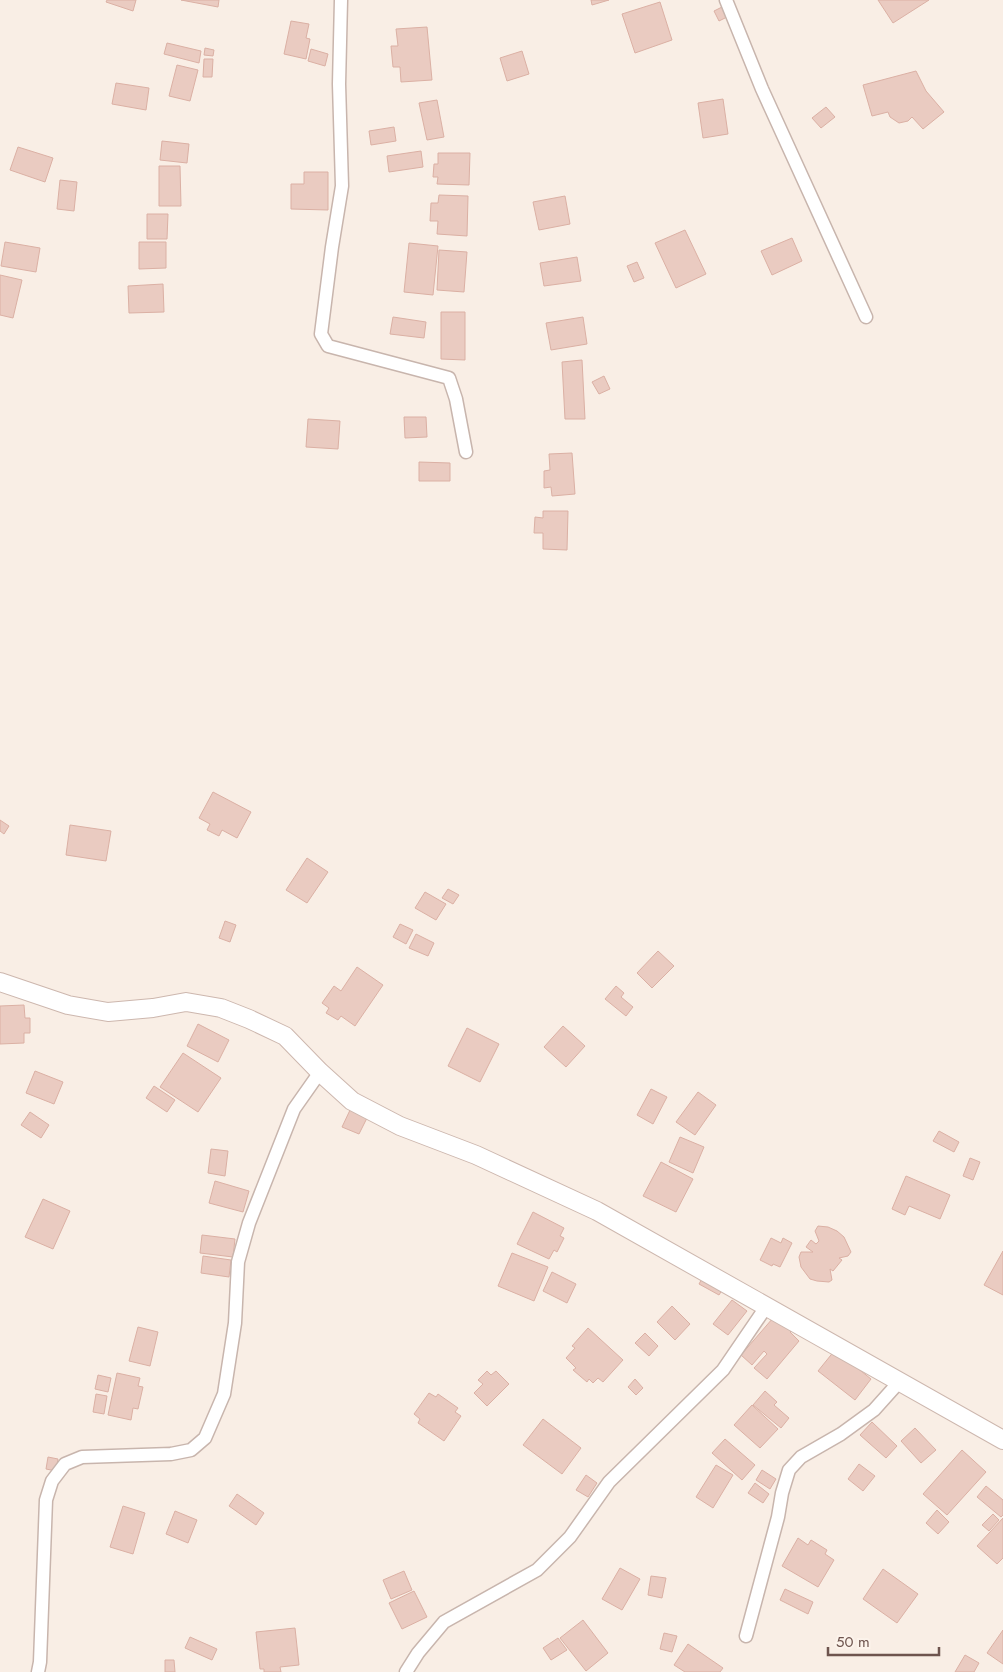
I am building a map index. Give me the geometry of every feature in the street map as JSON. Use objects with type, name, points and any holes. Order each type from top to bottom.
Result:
[{"type":"street","points":[[341,0],[339,84],[342,186],[332,247],[322,334],[328,346],[449,378],[456,399],[466,452]]},
{"type":"street","points":[[726,0],[762,90],[866,317]]},
{"type":"street","points":[[0,982],[68,1005],[108,1012],[153,1008],[186,1002],[221,1008],[250,1019],[285,1036],[352,1101],[400,1126],[493,1163],[597,1211],[1003,1440]]},
{"type":"street","points":[[38,1672],[46,1500],[52,1481],[65,1464],[82,1457],[171,1454],[191,1450],[205,1438],[224,1394],[235,1323],[238,1262],[249,1223],[294,1110],[320,1072]]},
{"type":"street","points":[[406,1672],[418,1653],[444,1622],[537,1570],[570,1537],[609,1482],[723,1370],[766,1307]]},
{"type":"street","points":[[746,1636],[789,1470],[801,1457],[841,1434],[874,1410],[900,1381]]},
{"type":"building","points":[[107,0],[136,0],[133,11],[106,2]]},
{"type":"building","points":[[181,0],[219,0],[218,7]]},
{"type":"building","points":[[591,0],[609,0],[592,5]]},
{"type":"building","points":[[878,0],[929,0],[893,23]]},
{"type":"building","points":[[660,2],[672,40],[635,53],[622,14]]},
{"type":"building","points":[[722,7],[727,17],[719,21],[714,11]]},
{"type":"building","points":[[291,21],[309,24],[306,38],[310,39],[306,59],[284,54]]},
{"type":"building","points":[[427,27],[432,80],[401,82],[400,67],[393,67],[391,46],[398,46],[396,29]]},
{"type":"building","points":[[167,43],[201,51],[199,63],[164,54]]},
{"type":"building","points":[[205,48],[214,50],[213,56],[204,55]]},
{"type":"building","points":[[311,49],[328,54],[325,66],[308,61]]},
{"type":"building","points":[[522,51],[529,74],[507,81],[500,58]]},
{"type":"building","points":[[204,59],[213,59],[212,77],[203,77]]},
{"type":"building","points":[[177,65],[198,70],[190,101],[169,96]]},
{"type":"building","points":[[916,71],[926,91],[944,112],[923,129],[912,117],[908,121],[899,123],[890,117],[888,112],[872,116],[863,85]]},
{"type":"building","points":[[116,83],[149,88],[146,110],[112,104]]},
{"type":"building","points":[[723,99],[728,134],[703,138],[698,103]]},
{"type":"building","points":[[437,100],[444,137],[427,140],[419,103]]},
{"type":"building","points":[[826,107],[835,117],[821,128],[812,118]]},
{"type":"building","points":[[394,127],[396,141],[371,145],[369,131]]},
{"type":"building","points":[[162,141],[189,144],[187,163],[160,160]]},
{"type":"building","points":[[18,147],[53,158],[45,182],[10,170]]},
{"type":"building","points":[[421,151],[423,167],[389,172],[387,156]]},
{"type":"building","points":[[438,153],[470,153],[469,185],[437,184],[438,177],[433,177],[434,164],[438,164]]},
{"type":"building","points":[[159,166],[180,166],[181,206],[159,206]]},
{"type":"building","points":[[304,172],[328,172],[328,210],[291,209],[291,184],[304,184]]},
{"type":"building","points":[[60,180],[77,182],[74,211],[57,209]]},
{"type":"building","points":[[439,195],[468,196],[467,236],[437,234],[438,221],[430,221],[431,203],[438,203]]},
{"type":"building","points":[[565,196],[570,224],[539,230],[533,202]]},
{"type":"building","points":[[147,214],[168,214],[167,239],[147,239]]},
{"type":"building","points":[[685,230],[706,274],[676,288],[655,243]]},
{"type":"building","points":[[792,238],[802,261],[772,275],[761,251]]},
{"type":"building","points":[[5,242],[40,248],[36,272],[1,266]]},
{"type":"building","points":[[139,242],[166,242],[166,268],[139,269]]},
{"type":"building","points":[[409,243],[438,246],[433,295],[404,292]]},
{"type":"building","points":[[439,250],[467,252],[464,292],[437,290]]},
{"type":"building","points":[[577,257],[581,281],[544,286],[540,263]]},
{"type":"building","points":[[637,262],[644,278],[634,282],[627,266]]},
{"type":"building","points":[[0,275],[22,280],[13,318],[0,315]]},
{"type":"building","points":[[163,284],[164,312],[129,313],[128,286]]},
{"type":"building","points":[[441,312],[465,312],[465,360],[441,359]]},
{"type":"building","points":[[393,317],[426,322],[424,338],[390,334]]},
{"type":"building","points":[[583,317],[587,344],[551,350],[546,323]]},
{"type":"building","points":[[582,360],[585,419],[565,419],[562,362]]},
{"type":"building","points":[[604,376],[610,389],[599,394],[592,382]]},
{"type":"building","points":[[404,417],[426,417],[427,437],[405,438]]},
{"type":"building","points":[[308,419],[340,421],[338,449],[306,447]]},
{"type":"building","points":[[572,453],[575,494],[552,496],[551,487],[544,488],[544,471],[550,470],[549,454]]},
{"type":"building","points":[[419,462],[450,463],[450,481],[419,481]]},
{"type":"building","points":[[543,511],[568,511],[567,550],[543,549],[543,533],[534,533],[535,517],[543,518]]},
{"type":"building","points":[[213,792],[251,812],[237,838],[222,830],[219,836],[207,830],[210,824],[199,818]]},
{"type":"building","points":[[0,820],[9,826],[4,834],[0,831]]},
{"type":"building","points":[[70,825],[111,831],[106,861],[66,855]]},
{"type":"building","points":[[307,858],[328,872],[307,903],[286,890]]},
{"type":"building","points":[[448,889],[459,895],[453,904],[442,898]]},
{"type":"building","points":[[425,892],[446,904],[436,920],[415,908]]},
{"type":"building","points":[[225,921],[236,925],[230,942],[219,938]]},
{"type":"building","points":[[400,924],[413,930],[406,944],[393,937]]},
{"type":"building","points":[[416,934],[434,943],[428,956],[409,948]]},
{"type":"building","points":[[658,951],[674,966],[652,988],[637,973]]},
{"type":"building","points":[[357,967],[383,985],[355,1026],[341,1016],[338,1020],[326,1013],[329,1008],[322,1003],[334,986],[341,991]]},
{"type":"building","points":[[616,986],[624,993],[621,997],[633,1007],[626,1016],[605,999]]},
{"type":"building","points":[[24,1005],[25,1018],[30,1018],[30,1033],[24,1033],[24,1043],[0,1044],[0,1006]]},
{"type":"building","points":[[198,1024],[229,1040],[218,1062],[187,1046]]},
{"type":"building","points":[[563,1026],[585,1046],[566,1067],[544,1047]]},
{"type":"building","points":[[467,1028],[499,1044],[480,1082],[448,1066]]},
{"type":"building","points":[[183,1053],[221,1078],[198,1112],[160,1087]]},
{"type":"building","points":[[35,1071],[63,1082],[54,1104],[26,1093]]},
{"type":"building","points":[[154,1086],[175,1100],[167,1112],[146,1098]]},
{"type":"building","points":[[651,1089],[667,1097],[653,1124],[637,1115]]},
{"type":"building","points":[[698,1092],[716,1105],[695,1135],[676,1122]]},
{"type":"building","points":[[351,1108],[368,1116],[359,1134],[342,1127]]},
{"type":"building","points":[[30,1112],[49,1125],[41,1138],[21,1125]]},
{"type":"building","points":[[939,1131],[959,1142],[954,1152],[933,1141]]},
{"type":"building","points":[[680,1137],[704,1147],[693,1173],[669,1162]]},
{"type":"building","points":[[211,1149],[228,1151],[225,1176],[208,1173]]},
{"type":"building","points":[[970,1158],[980,1162],[973,1180],[963,1176]]},
{"type":"building","points":[[661,1162],[693,1179],[676,1212],[643,1196]]},
{"type":"building","points":[[906,1176],[950,1195],[940,1219],[909,1206],[905,1215],[892,1209]]},
{"type":"building","points":[[215,1181],[249,1191],[243,1212],[209,1203]]},
{"type":"building","points":[[43,1199],[70,1211],[53,1249],[25,1237]]},
{"type":"building","points":[[533,1212],[564,1228],[560,1236],[564,1238],[557,1252],[554,1250],[549,1259],[517,1244]]},
{"type":"building","points":[[818,1226],[828,1227],[837,1231],[844,1237],[851,1252],[848,1256],[839,1258],[842,1260],[833,1271],[830,1269],[832,1280],[829,1282],[810,1279],[801,1267],[799,1257],[801,1252],[813,1252],[806,1247],[811,1240],[816,1244],[819,1241],[815,1231]]},
{"type":"building","points":[[202,1235],[235,1239],[233,1257],[200,1253]]},
{"type":"building","points":[[771,1238],[781,1243],[783,1238],[792,1243],[780,1267],[773,1264],[772,1266],[760,1260]]},
{"type":"building","points":[[1003,1251],[1003,1295],[984,1285]]},
{"type":"building","points":[[512,1253],[548,1267],[534,1301],[498,1286]]},
{"type":"building","points":[[203,1256],[231,1260],[229,1277],[201,1273]]},
{"type":"building","points":[[552,1272],[576,1284],[567,1303],[543,1291]]},
{"type":"building","points":[[704,1275],[724,1287],[719,1295],[699,1284]]},
{"type":"building","points":[[732,1300],[747,1311],[728,1335],[713,1324]]},
{"type":"building","points":[[672,1306],[690,1324],[675,1340],[657,1322]]},
{"type":"building","points":[[773,1318],[792,1330],[790,1332],[799,1341],[767,1379],[754,1368],[767,1354],[764,1351],[752,1365],[741,1355]]},
{"type":"building","points":[[138,1327],[158,1332],[150,1366],[129,1361]]},
{"type":"building","points":[[588,1328],[623,1360],[603,1382],[598,1378],[593,1383],[589,1379],[587,1382],[573,1370],[576,1368],[566,1358],[575,1348],[572,1346]]},
{"type":"building","points":[[645,1333],[658,1346],[649,1356],[635,1343]]},
{"type":"building","points":[[835,1350],[871,1379],[855,1400],[818,1371]]},
{"type":"building","points":[[487,1371],[491,1375],[496,1371],[509,1384],[487,1406],[474,1393],[483,1384],[478,1380]]},
{"type":"building","points":[[117,1373],[140,1378],[138,1386],[143,1387],[138,1409],[133,1408],[131,1420],[108,1415]]},
{"type":"building","points":[[98,1375],[111,1378],[108,1392],[95,1389]]},
{"type":"building","points":[[635,1379],[643,1388],[636,1395],[628,1387]]},
{"type":"building","points":[[765,1391],[777,1402],[774,1405],[789,1418],[781,1428],[753,1405]]},
{"type":"building","points":[[429,1393],[436,1397],[438,1394],[458,1408],[455,1412],[461,1416],[444,1441],[418,1423],[420,1419],[414,1414]]},
{"type":"building","points":[[96,1394],[107,1396],[104,1414],[93,1412]]},
{"type":"building","points":[[752,1405],[778,1429],[760,1448],[734,1425]]},
{"type":"building","points":[[543,1419],[581,1448],[562,1474],[523,1445]]},
{"type":"building","points":[[872,1422],[897,1446],[886,1458],[860,1435]]},
{"type":"building","points":[[915,1428],[936,1450],[921,1463],[901,1441]]},
{"type":"building","points":[[725,1439],[755,1465],[742,1480],[712,1453]]},
{"type":"building","points":[[962,1450],[986,1472],[947,1515],[923,1494]]},
{"type":"building","points":[[48,1457],[58,1459],[56,1471],[46,1469]]},
{"type":"building","points":[[859,1464],[875,1476],[863,1491],[848,1479]]},
{"type":"building","points":[[716,1465],[733,1475],[713,1508],[696,1497]]},
{"type":"building","points":[[762,1470],[776,1479],[770,1489],[756,1480]]},
{"type":"building","points":[[586,1475],[597,1483],[588,1497],[576,1490]]},
{"type":"building","points":[[755,1483],[769,1494],[763,1503],[748,1493]]},
{"type":"building","points":[[986,1486],[1003,1500],[1003,1515],[1001,1517],[977,1497]]},
{"type":"building","points":[[237,1494],[264,1513],[256,1525],[229,1506]]},
{"type":"building","points":[[123,1506],[145,1513],[133,1554],[110,1547]]},
{"type":"building","points":[[937,1510],[949,1522],[938,1534],[926,1523]]},
{"type":"building","points":[[175,1511],[197,1520],[188,1543],[166,1534]]},
{"type":"building","points":[[993,1514],[999,1520],[989,1531],[982,1525]]},
{"type":"building","points":[[1003,1518],[1003,1558],[997,1564],[977,1546]]},
{"type":"building","points":[[798,1538],[808,1545],[811,1540],[827,1550],[825,1554],[834,1560],[818,1587],[782,1566]]},
{"type":"building","points":[[620,1568],[640,1579],[622,1610],[602,1599]]},
{"type":"building","points":[[883,1569],[918,1594],[897,1623],[863,1599]]},
{"type":"building","points":[[404,1571],[412,1590],[391,1599],[383,1580]]},
{"type":"building","points":[[651,1576],[666,1578],[662,1598],[648,1595]]},
{"type":"building","points":[[785,1589],[813,1602],[808,1614],[780,1600]]},
{"type":"building","points":[[414,1591],[427,1617],[402,1629],[389,1603]]},
{"type":"building","points":[[583,1620],[608,1653],[586,1671],[560,1638]]},
{"type":"building","points":[[295,1628],[299,1665],[280,1667],[281,1672],[264,1672],[264,1669],[260,1669],[256,1632]]},
{"type":"building","points":[[1003,1630],[1003,1664],[987,1653]]},
{"type":"building","points":[[664,1633],[677,1636],[672,1652],[660,1649]]},
{"type":"building","points":[[190,1637],[217,1649],[212,1660],[185,1648]]},
{"type":"building","points":[[558,1638],[567,1650],[551,1660],[543,1648]]},
{"type":"building","points":[[688,1644],[723,1668],[720,1672],[685,1672],[674,1665]]},
{"type":"building","points":[[965,1655],[979,1663],[974,1672],[955,1672]]},
{"type":"building","points":[[165,1660],[174,1660],[175,1672],[165,1672]]}]
